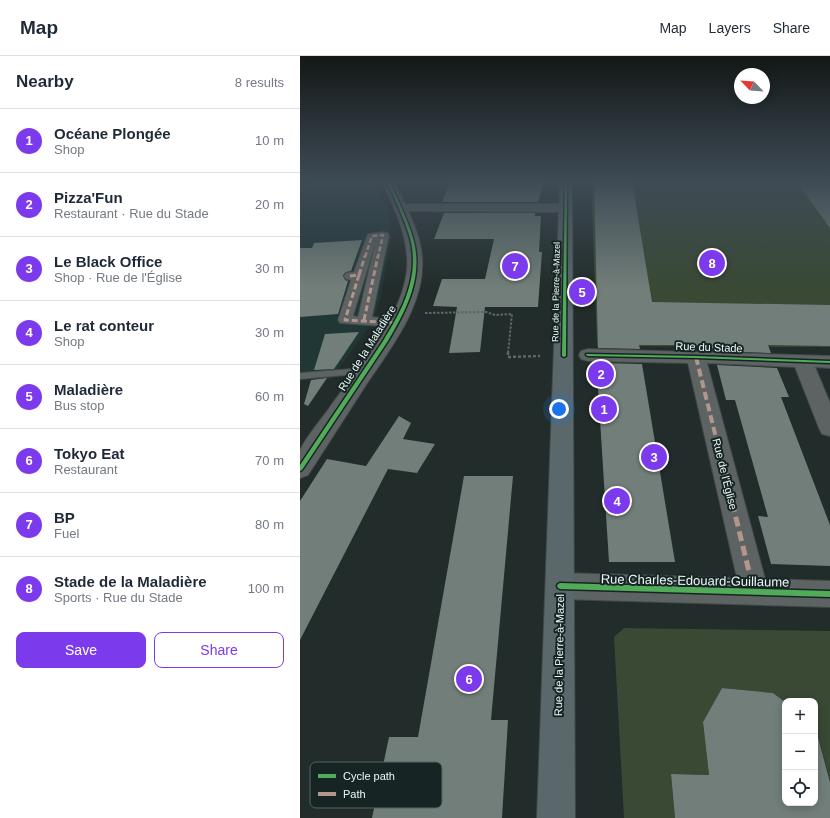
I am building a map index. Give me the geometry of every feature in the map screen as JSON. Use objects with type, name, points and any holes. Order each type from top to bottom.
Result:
[{"type":"main road","name":"Rue de la Pierre-à-Mazel","points":[[556,818],[565,217]]},
{"type":"street","name":"Rue de la Maladière","points":[[300,469],[365,371],[404,307],[414,276],[414,246],[403,217]]},
{"type":"street","points":[[364,320],[383,235],[372,236],[355,276],[346,320],[396,322]]},
{"type":"street","name":"Rue du Stade","points":[[588,355],[830,362]]},
{"type":"street","name":"Rue de l'Église","points":[[696,357],[754,592]]},
{"type":"street","points":[[802,360],[830,428]]},
{"type":"street","name":"Rue Charles-Edouard-Guillaume","points":[[560,586],[830,594]]},
{"type":"lane","points":[[300,376],[365,371]]},
{"type":"path","points":[[420,313],[486,312],[495,314],[512,314],[508,356],[540,356]]},
{"type":"shaded area","points":[[300,217],[390,217],[391,239],[381,295],[374,320],[331,379],[300,377]]},
{"type":"green space","points":[[592,217],[830,217],[830,347],[597,346]]},
{"type":"green space","points":[[624,628],[830,631],[830,779],[818,737],[818,698],[782,698],[782,700],[773,693],[722,688],[703,722],[709,775],[671,774],[675,818],[624,818],[614,637]]},
{"type":"building","points":[[443,217],[541,217],[539,252],[542,252],[538,307],[485,307],[480,352],[449,353],[457,307],[433,306],[442,279],[485,279],[494,239],[434,239]]},
{"type":"building","points":[[595,217],[638,217],[652,302],[830,305],[830,346],[768,345],[771,353],[713,351],[711,345],[639,345],[640,349],[598,348]]},
{"type":"building","points":[[822,217],[830,217],[830,228]]},
{"type":"building","points":[[362,240],[351,271],[346,272],[343,275],[345,280],[348,281],[338,314],[300,317],[300,248],[312,248],[314,243]]},
{"type":"building","points":[[359,332],[334,369],[314,370],[325,334]]},
{"type":"building","points":[[599,363],[642,364],[675,562],[609,562],[597,372],[599,372]]},
{"type":"building","points":[[717,365],[777,368],[789,397],[781,397],[830,525],[830,566],[771,564],[758,516],[768,517],[735,400],[726,400]]},
{"type":"building","points":[[327,378],[308,406],[304,404],[311,380]]},
{"type":"building","points":[[399,416],[411,423],[403,439],[435,444],[417,473],[388,469],[300,640],[300,501],[327,459],[366,466]]},
{"type":"building","points":[[464,476],[513,476],[491,720],[508,720],[502,818],[372,818],[374,808],[442,808],[442,762],[384,762],[389,737],[418,737]]},
{"type":"building","points":[[722,688],[773,693],[782,700],[782,806],[818,806],[818,737],[830,782],[830,818],[675,818],[671,774],[709,775],[703,722]]},
{"type":"marked path","points":[[359,275],[372,236],[383,235],[364,320]]},
{"type":"marked path","points":[[350,276],[359,275],[345,320],[396,323]]},
{"type":"marked path","points":[[696,357],[754,592]]},
{"type":"cycle path","points":[[300,469],[395,325],[410,292],[414,275],[415,258],[414,248],[404,217]]},
{"type":"cycle path","points":[[564,356],[566,217]]},
{"type":"cycle path","points":[[588,355],[830,362]]},
{"type":"cycle path","points":[[560,586],[830,594]]},
{"type":"place","name":"Stade de la Maladière","points":[[712,263]]},
{"type":"place","name":"BP","points":[[515,266]]},
{"type":"place","name":"Maladière","points":[[582,292]]},
{"type":"place","name":"Pizza'Fun","points":[[601,374]]},
{"type":"place","name":"Océane Plongée","points":[[604,409]]},
{"type":"place","name":"Le Black Office","points":[[654,457]]},
{"type":"place","name":"Le rat conteur","points":[[617,501]]},
{"type":"place","name":"Tokyo Eat","points":[[469,679]]}]
